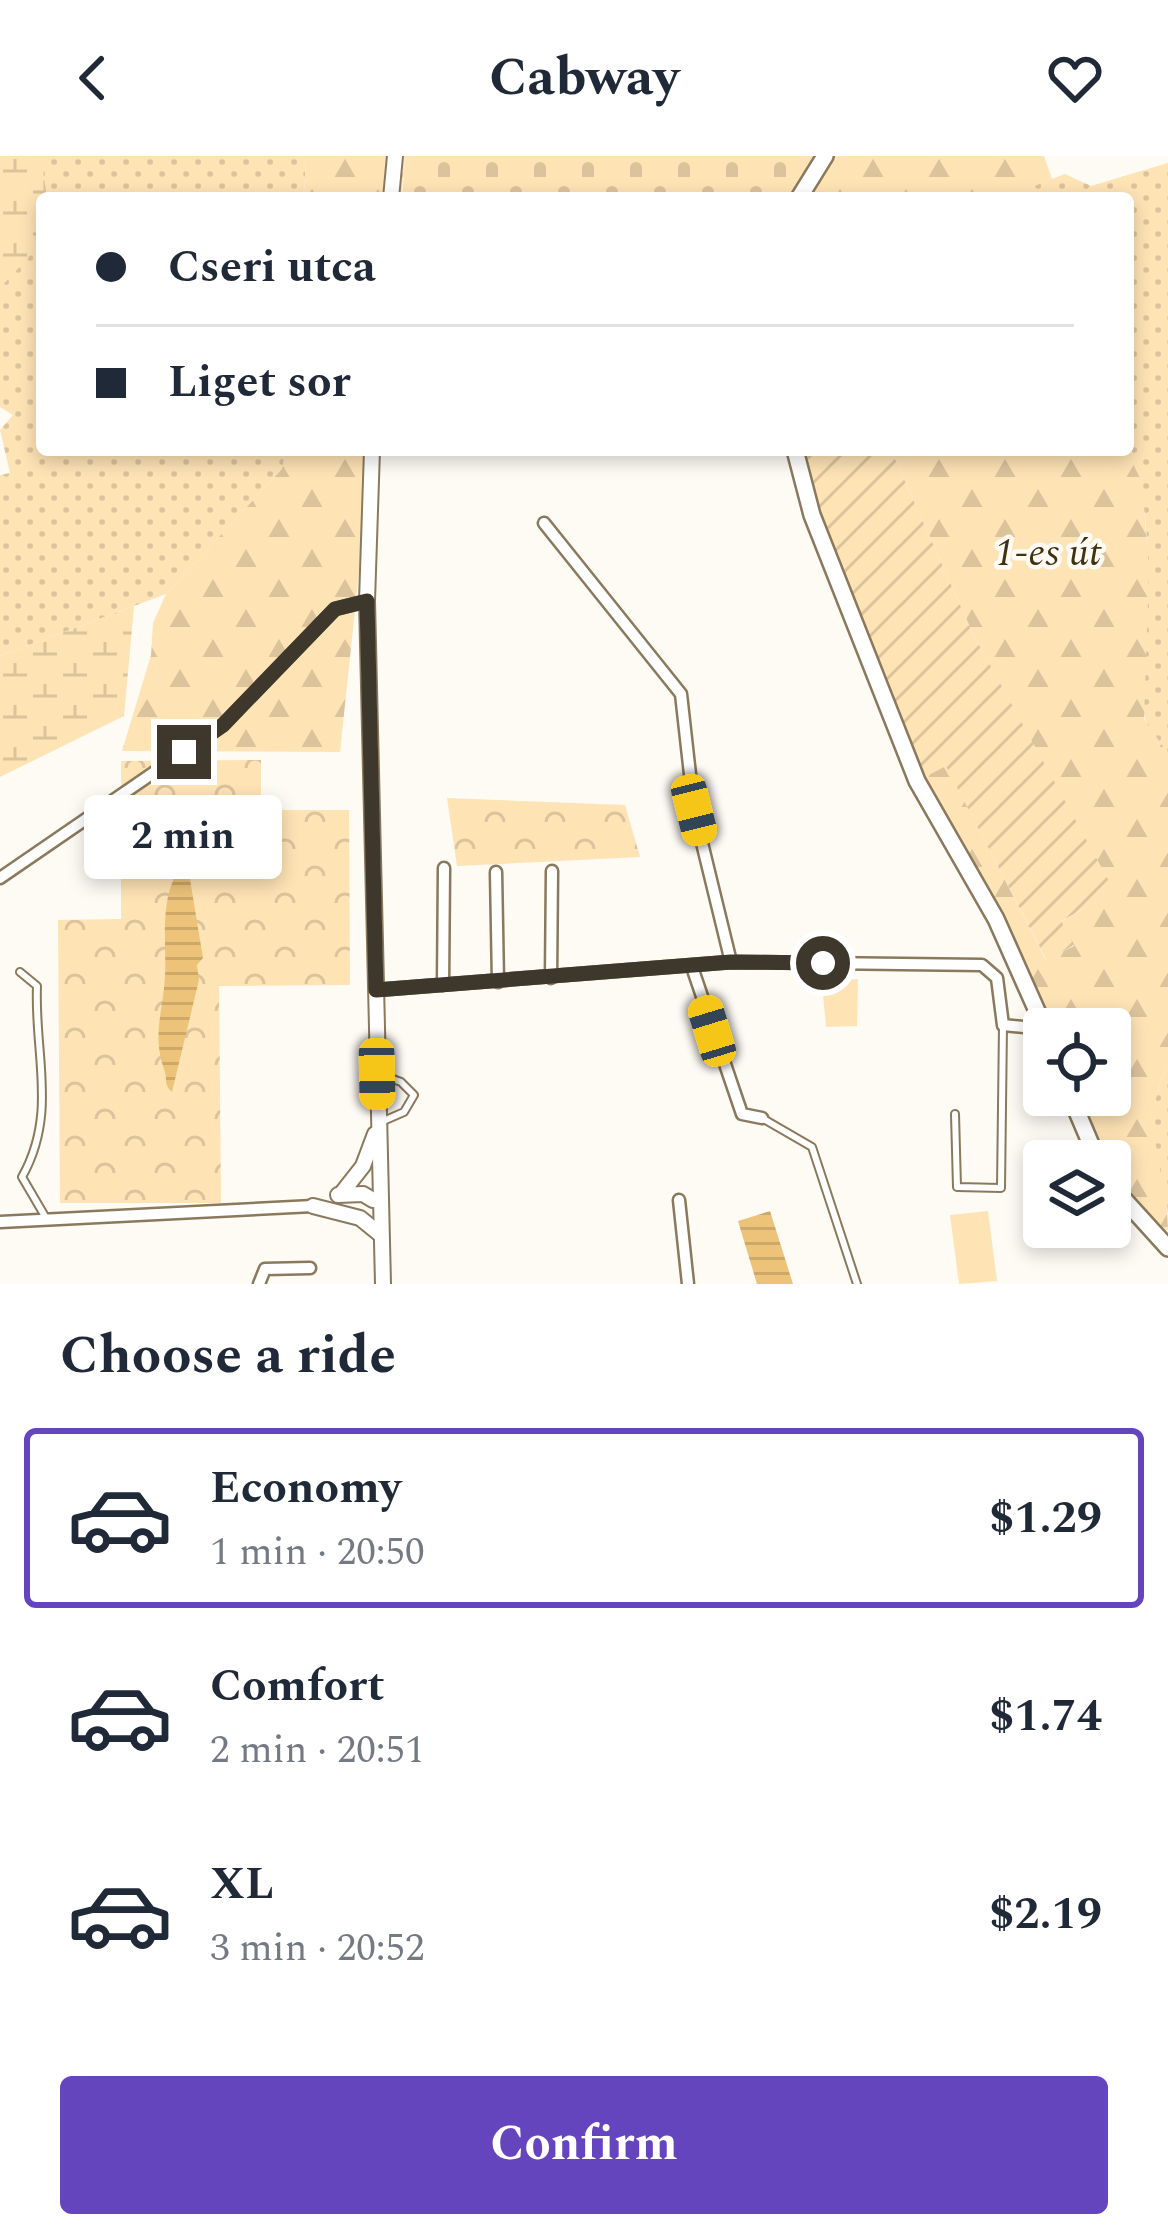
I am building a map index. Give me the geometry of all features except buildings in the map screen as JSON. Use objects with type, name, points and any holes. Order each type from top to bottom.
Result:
[{"type":"main road","points":[[803,192],[825,156]]},
{"type":"main road","points":[[797,456],[812,515],[917,781],[996,919],[1036,1008]]},
{"type":"main road","points":[[1131,1207],[1168,1248]]},
{"type":"street","points":[[392,192],[395,156]]},
{"type":"street","points":[[372,456],[367,601],[382,1284]]},
{"type":"street","points":[[544,523],[681,694],[694,810],[731,962]]},
{"type":"street","points":[[0,878],[223,725],[335,609],[367,601]]},
{"type":"street","points":[[443,985],[444,868]]},
{"type":"street","points":[[551,978],[552,871]]},
{"type":"street","points":[[496,872],[498,982]]},
{"type":"street","points":[[376,990],[731,962],[982,965],[997,978],[1003,1025],[1023,1027]]},
{"type":"street","points":[[692,967],[742,1114],[762,1118]]},
{"type":"street","points":[[340,1202],[363,1166],[378,1123]]},
{"type":"street","points":[[0,1222],[377,1200]]},
{"type":"street","points":[[679,1200],[688,1284]]},
{"type":"street","points":[[340,1202],[380,1234]]},
{"type":"street","points":[[259,1284],[265,1269],[310,1268]]},
{"type":"lane","points":[[20,972],[38,986],[45,1065],[39,1146],[22,1177],[46,1219]]},
{"type":"lane","points":[[956,1114],[957,1187],[1001,1188],[1003,1025]]},
{"type":"lane","points":[[377,1074],[401,1082],[414,1095],[404,1112],[378,1123]]},
{"type":"lane","points":[[762,1118],[812,1147],[857,1284]]},
{"type":"green space","points":[[0,156],[306,156],[304,192],[36,192],[36,456],[285,456],[282,469],[166,594],[0,656],[0,475],[10,473],[0,430],[13,415],[0,407]]},
{"type":"green space","points":[[0,156],[41,156],[46,192],[36,192],[36,249],[0,288]]},
{"type":"green space","points":[[306,156],[405,156],[402,192],[304,192]]},
{"type":"green space","points":[[405,156],[825,156],[803,192],[402,192]]},
{"type":"green space","points":[[825,156],[1044,156],[1052,179],[1032,187],[1034,192],[803,192]]},
{"type":"green space","points":[[1168,163],[1168,754],[1145,720],[1145,516],[1128,456],[1134,456],[1134,192],[1033,192],[1031,187],[1065,174],[1091,186]]},
{"type":"green space","points":[[285,456],[377,456],[369,476],[340,752],[122,751],[151,655],[153,623],[166,594],[282,469]]},
{"type":"green space","points":[[797,456],[894,456],[973,634],[1115,892],[1061,921],[1074,945],[1047,961],[946,766],[917,781]]},
{"type":"green space","name":"1-es út","points":[[894,456],[1129,456],[1142,482],[1149,569],[1144,719],[1168,754],[1168,1066],[1159,1086],[1154,1127],[1168,1230],[1152,1233],[1131,1208],[1131,1140],[1089,1140],[1079,1116],[1131,1116],[1131,1008],[1034,1008],[917,781],[946,765],[1046,960],[1074,946],[1060,922],[1114,892],[973,634]]},
{"type":"green space","points":[[134,606],[124,716],[0,777],[0,656]]},
{"type":"green space","points":[[261,760],[261,810],[349,810],[350,985],[219,986],[221,1203],[60,1203],[58,920],[121,919],[121,761]]},
{"type":"green space","points":[[447,798],[625,805],[640,857],[457,866]]},
{"type":"green space","points":[[858,979],[857,1026],[826,1027],[822,982]]},
{"type":"green space","points":[[1168,1066],[1168,1214],[1155,1159],[1153,1120]]},
{"type":"green space","points":[[988,1211],[997,1281],[959,1284],[950,1215]]},
{"type":"shaded area","points":[[187,861],[203,958],[197,965],[199,980],[172,1092],[159,1045],[159,1023],[167,900]]},
{"type":"shaded area","points":[[770,1211],[793,1284],[757,1284],[738,1221]]},
{"type":"route","points":[[184,752],[223,725],[335,609],[367,601],[376,990],[731,962],[823,963]]}]
